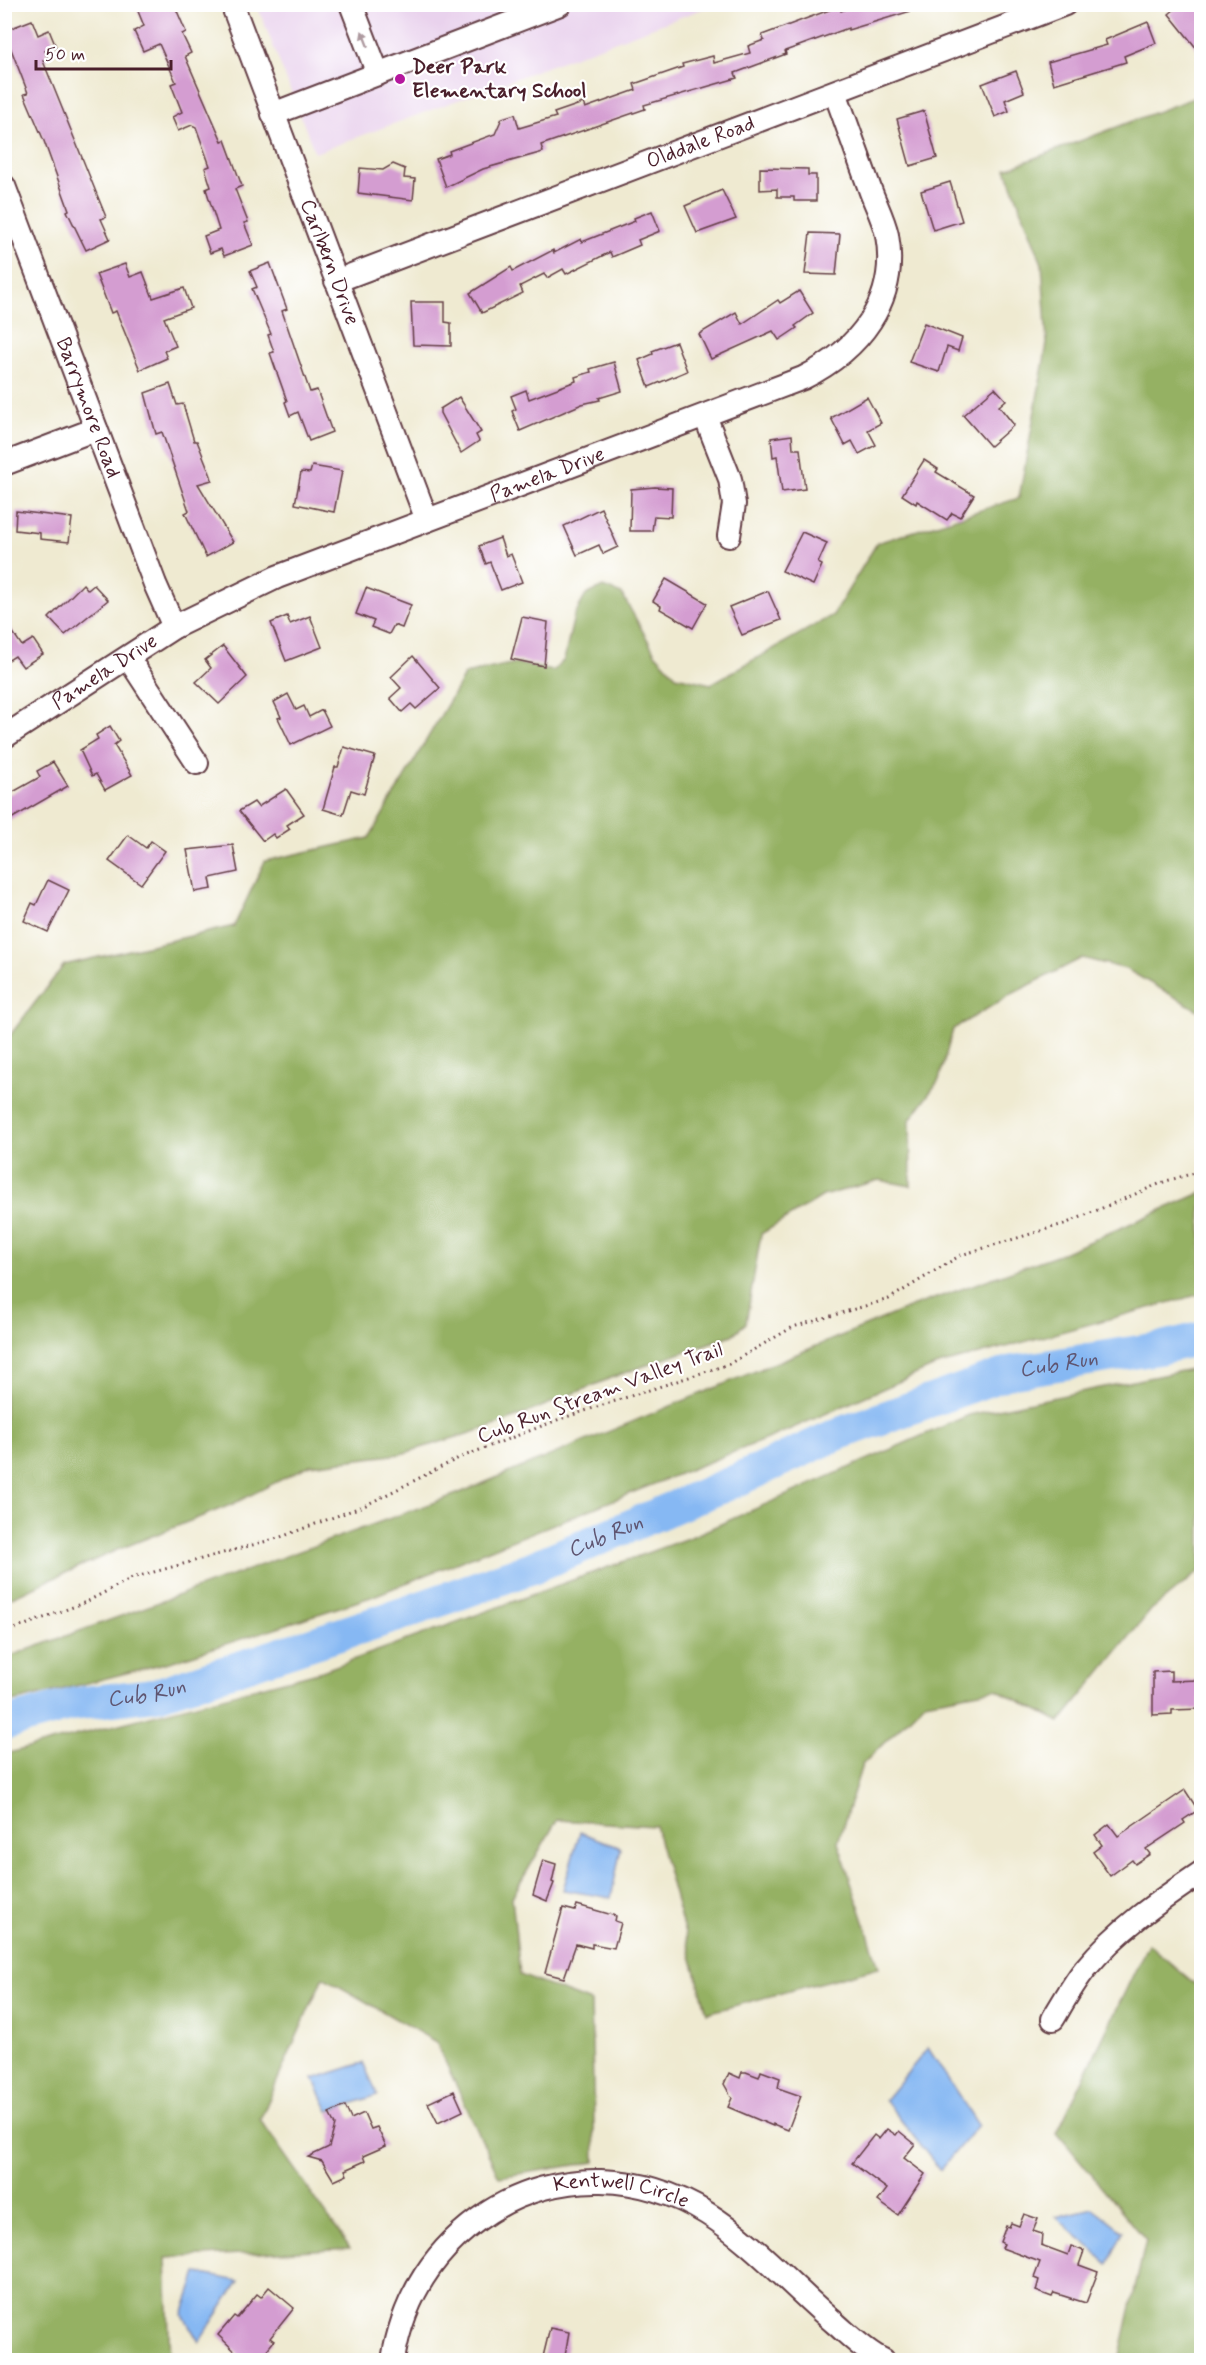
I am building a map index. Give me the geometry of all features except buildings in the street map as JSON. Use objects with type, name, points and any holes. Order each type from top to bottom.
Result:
[{"type":"street","name":"Carlbern Drive","points":[[232,4],[427,520]]},
{"type":"street","points":[[351,4],[378,74]]},
{"type":"street","points":[[273,114],[560,4]]},
{"type":"street","name":"Olddale Road","points":[[336,281],[1065,4]]},
{"type":"street","name":"Pamela Drive","points":[[4,738],[129,659],[174,627],[277,577],[705,416],[803,378],[828,365],[853,345],[872,320],[881,300],[889,263],[886,234],[835,92]]},
{"type":"street","name":"Barrymore Road","points":[[4,186],[155,584],[174,627]]},
{"type":"street","points":[[705,416],[730,479],[734,504],[729,536]]},
{"type":"street","points":[[4,464],[96,429]]},
{"type":"street","points":[[129,659],[197,763]]},
{"type":"street","points":[[1053,2019],[1084,1970],[1109,1942],[1147,1908],[1202,1872]]},
{"type":"street","name":"Kentwell Circle","points":[[393,2361],[397,2338],[411,2299],[438,2256],[458,2235],[498,2207],[521,2196],[546,2187],[588,2180],[636,2184],[667,2192],[699,2206],[730,2228],[814,2305],[883,2361]]},
{"type":"path","name":"Cub Run Stream Valley Trail","points":[[4,1633],[76,1606],[132,1578],[278,1538],[366,1505],[459,1458],[560,1419],[729,1364],[793,1327],[889,1299],[961,1255],[1067,1223],[1166,1181],[1202,1171]]},
{"type":"shaded area","name":"Deer Park Elementary School","points":[[257,5],[713,5],[315,153]]},
{"type":"green space","points":[[1201,95],[1201,1012],[1126,969],[1082,958],[1010,995],[953,1029],[939,1080],[910,1120],[911,1186],[879,1180],[823,1196],[761,1234],[746,1323],[732,1335],[616,1376],[500,1424],[401,1454],[310,1465],[233,1504],[117,1550],[5,1600],[4,1043],[64,965],[234,926],[265,861],[369,838],[465,674],[515,663],[553,671],[564,660],[574,616],[586,595],[603,587],[622,594],[655,653],[676,676],[711,684],[833,615],[877,543],[1019,498],[1047,344],[1042,264],[1006,169]]},
{"type":"green space","points":[[1201,1193],[1201,1294],[935,1366],[779,1434],[371,1597],[173,1661],[5,1704],[5,1658],[457,1494],[911,1307],[1065,1252]]},
{"type":"green space","points":[[1201,1367],[1201,1570],[1151,1610],[1060,1722],[996,1689],[925,1702],[862,1765],[838,1842],[879,1967],[707,2013],[655,1826],[557,1820],[512,1897],[520,1975],[591,2002],[595,2162],[499,2177],[436,2042],[323,1977],[260,2120],[350,2248],[166,2258],[170,2360],[5,2360],[5,1754],[322,1671],[691,1537],[969,1415]]},
{"type":"green space","points":[[1148,1944],[1201,1989],[1201,2360],[1126,2360],[1120,2355],[1146,2240],[1057,2133]]},
{"type":"water","points":[[580,1832],[621,1848],[611,1898],[563,1890]]},
{"type":"water","points":[[928,2048],[978,2125],[940,2170],[885,2100]]},
{"type":"water","points":[[363,2063],[378,2095],[329,2111],[313,2079]]},
{"type":"water","points":[[1093,2208],[1123,2231],[1108,2264],[1056,2217]]},
{"type":"water","points":[[197,2273],[239,2281],[199,2342],[183,2315]]},
{"type":"waterway","name":"Cub Run","points":[[4,1724],[74,1704],[158,1694],[402,1614],[531,1568],[740,1479],[838,1434],[1011,1372],[1161,1348],[1202,1338]]},
{"type":"place","name":"Deer Park Elementary School","points":[[400,79]]}]
